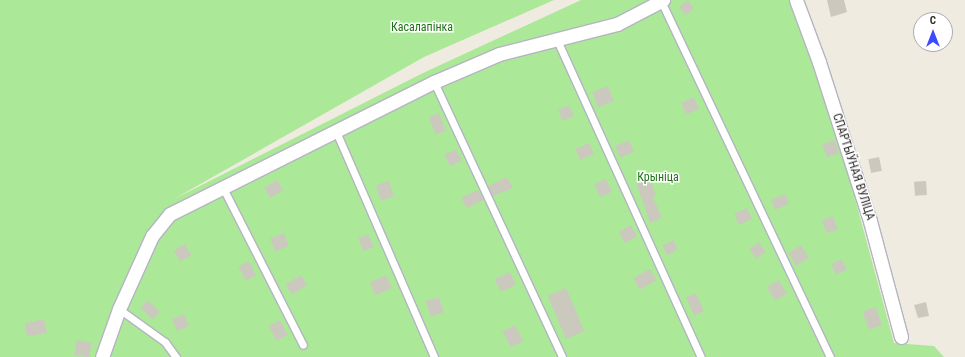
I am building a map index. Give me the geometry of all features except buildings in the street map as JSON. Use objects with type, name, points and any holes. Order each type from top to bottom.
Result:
[{"type":"street","name":"СПАРТЫЎНАЯ ВУЛІЦА","points":[[796,0],[820,62],[870,221],[901,337]]},
{"type":"street","points":[[102,357],[119,309],[152,236],[170,214],[335,129],[434,82],[499,54],[617,24],[662,1]]},
{"type":"lane","points":[[662,1],[830,357]]},
{"type":"lane","points":[[557,40],[701,357]]},
{"type":"lane","points":[[434,82],[562,357]]},
{"type":"lane","points":[[335,129],[434,357]]},
{"type":"lane","points":[[222,186],[303,345]]},
{"type":"lane","points":[[119,309],[165,342],[176,357]]},
{"type":"green space","name":"Крыніца","points":[[0,0],[554,0],[424,57],[174,199],[423,73],[581,0],[791,0],[839,139],[894,343],[934,346],[944,357],[0,357]]},
{"type":"park label","name":"Касалапінка","points":[[422,28]]}]
